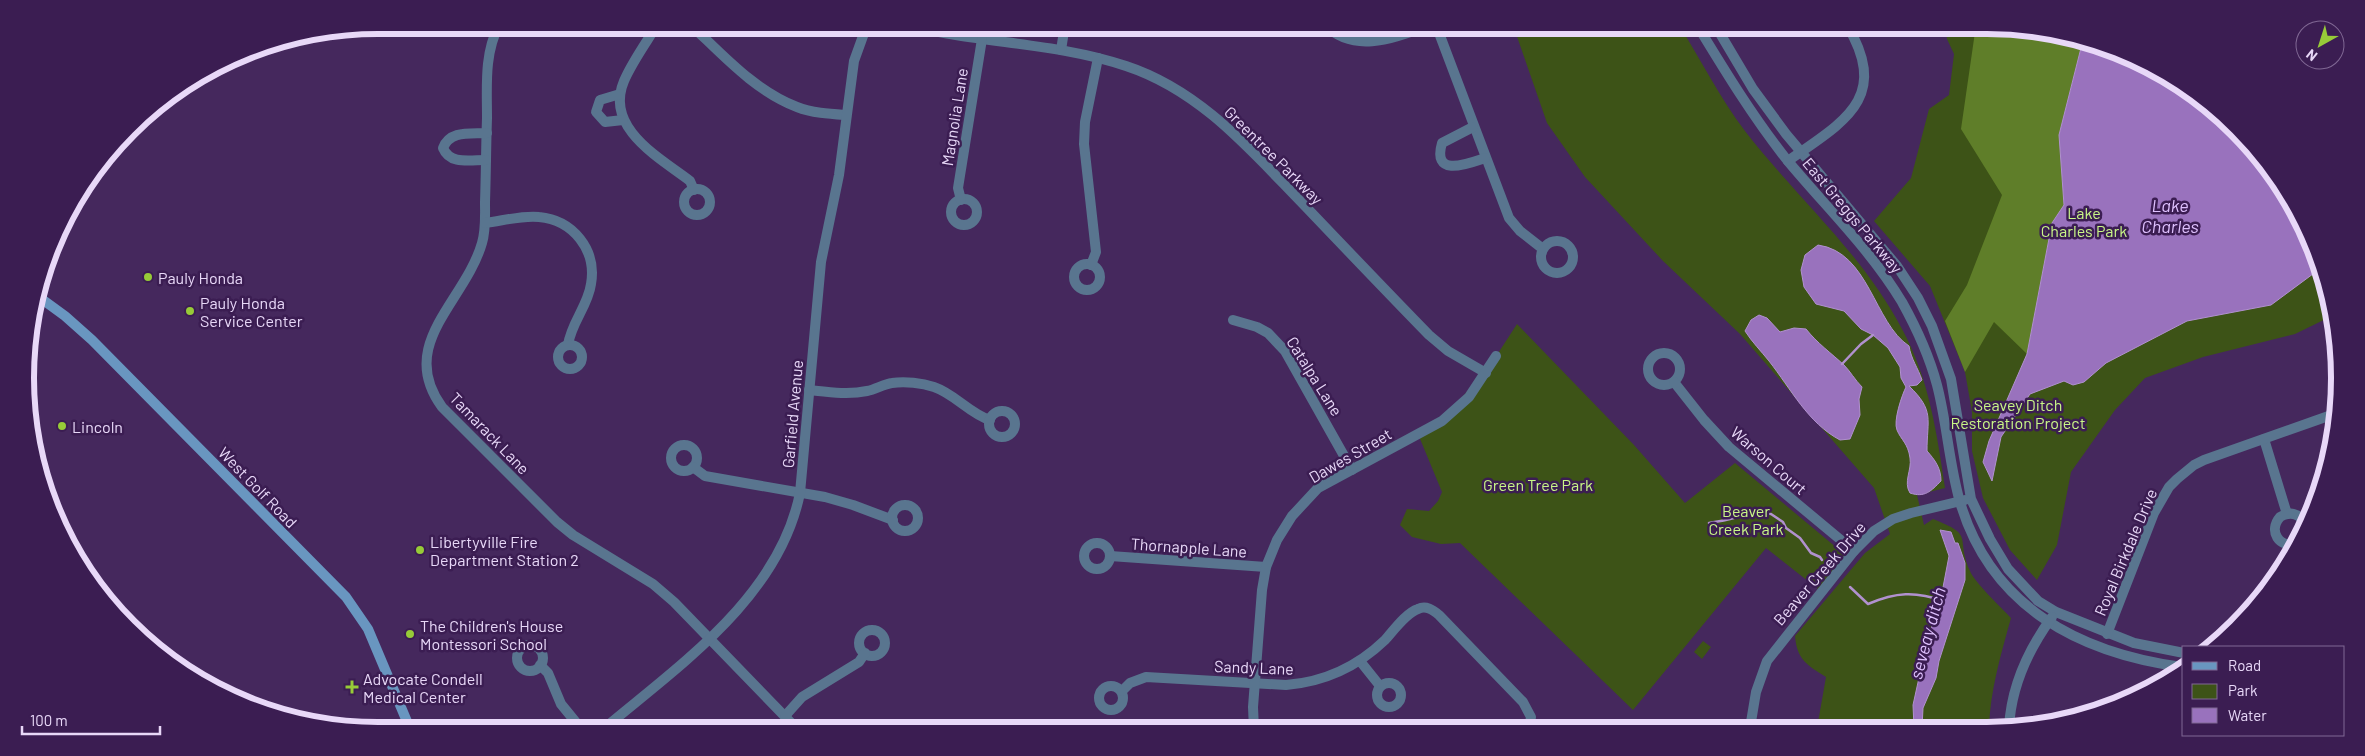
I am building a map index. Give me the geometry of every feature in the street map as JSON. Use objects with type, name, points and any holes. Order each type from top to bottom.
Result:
[{"type":"street","name":"Tamarack Lane","points":[[495,34],[487,64],[485,223],[482,242],[477,257],[432,338],[426,354],[425,369],[432,394],[442,407],[573,535],[653,584],[674,602],[791,722]]},
{"type":"street","points":[[652,34],[624,81],[620,94],[623,120],[637,140],[690,181],[694,190]]},
{"type":"street","points":[[701,34],[753,82],[770,94],[798,108],[824,114],[846,115]]},
{"type":"street","name":"Garfield Avenue","points":[[612,722],[709,639],[746,600],[780,551],[795,517],[800,493],[821,262],[839,175],[854,61],[864,34]]},
{"type":"street","name":"Greentree Parkway","points":[[948,34],[1061,50],[1098,58],[1127,66],[1161,81],[1213,114],[1231,129],[1429,335],[1448,351],[1486,373]]},
{"type":"street","points":[[1061,50],[1064,34]]},
{"type":"street","points":[[1334,34],[1353,41],[1385,40],[1403,34]]},
{"type":"street","points":[[1439,34],[1509,218],[1520,231],[1543,249]]},
{"type":"street","name":"East Greggs Parkway","points":[[1703,34],[1754,116],[1788,161],[1860,243],[1891,285],[1911,318],[1929,358],[1937,386],[1960,501],[1981,551],[1998,577],[2017,599],[2048,623],[2095,646],[2143,660],[2175,666]]},
{"type":"street","name":"East Greggs Parkway","points":[[1719,34],[1753,89],[1802,152],[1897,266],[1918,298],[1932,326],[1951,379],[1971,499],[1990,539],[2008,569],[2038,601],[2056,612],[2107,634],[2134,643],[2182,653]]},
{"type":"street","points":[[1788,161],[1839,125],[1853,110],[1863,90],[1865,73],[1861,53],[1852,34]]},
{"type":"street","name":"Magnolia Lane","points":[[960,200],[958,188],[982,39]]},
{"type":"street","points":[[1091,265],[1096,252],[1084,144],[1085,122],[1098,58]]},
{"type":"street","points":[[620,94],[600,100],[596,112],[605,122],[623,120]]},
{"type":"street","points":[[1473,126],[1442,143],[1439,153],[1443,162],[1449,166],[1456,167],[1485,158]]},
{"type":"street","points":[[486,133],[454,135],[446,141],[443,148],[446,156],[452,160],[486,160]]},
{"type":"street","points":[[485,223],[538,217],[554,220],[573,231],[587,248],[592,264],[591,285],[582,310],[570,332],[568,345]]},
{"type":"street","name":"West Golf Road","points":[[43,300],[92,340],[346,597],[368,629],[407,722]]},
{"type":"street","name":"Catalpa Lane","points":[[1233,320],[1257,326],[1268,333],[1285,351],[1352,470]]},
{"type":"street","name":"Dawes Street","points":[[1254,722],[1262,590],[1266,567],[1277,540],[1297,510],[1318,488],[1442,421],[1469,397],[1496,356]]},
{"type":"street","points":[[809,390],[846,393],[867,391],[892,383],[911,382],[934,387],[954,396],[983,418],[990,420]]},
{"type":"street","name":"Warson Court","points":[[1674,382],[1704,420],[1729,447],[1854,551]]},
{"type":"street","name":"Royal Birkdale Drive","points":[[2107,634],[2154,513],[2169,487],[2194,465],[2329,416]]},
{"type":"street","points":[[2264,439],[2287,514]]},
{"type":"street","points":[[693,467],[705,476],[800,493],[853,505],[893,520]]},
{"type":"street","name":"Beaver Creek Drive","points":[[1751,722],[1756,692],[1767,661],[1854,551],[1874,532],[1893,519],[1971,499]]},
{"type":"street","points":[[2288,544],[2276,536],[2274,526],[2276,521],[2287,514],[2296,514],[2301,519]]},
{"type":"street","name":"Thornapple Lane","points":[[1110,556],[1266,567]]},
{"type":"street","name":"Sandy Lane","points":[[1122,691],[1130,683],[1146,677],[1286,685],[1309,683],[1341,672],[1360,661],[1418,608],[1432,609],[1524,702],[1531,717],[1531,722]]},
{"type":"street","points":[[2010,722],[2016,685],[2030,652],[2056,612]]},
{"type":"street","points":[[785,716],[802,697],[860,662],[865,653]]},
{"type":"street","points":[[1360,661],[1380,686]]},
{"type":"street","points":[[540,665],[548,673],[561,704],[576,722]]},
{"type":"green space","points":[[1516,34],[1684,34],[1745,131],[1849,251],[1868,276],[1902,329],[1919,367],[1931,407],[1945,488],[1917,495],[1924,525],[1933,519],[1955,529],[1960,534],[1966,559],[1973,576],[2011,618],[1994,686],[1989,722],[1818,722],[1826,677],[1804,661],[1798,651],[1795,636],[1865,553],[1890,534],[1874,488],[1740,334],[1663,261],[1585,177],[1547,123]]},
{"type":"green space","name":"Lake Charles Park","points":[[1946,34],[2010,34],[2076,45],[2139,69],[2197,105],[2246,151],[2260,168],[2285,206],[2296,226],[2313,267],[2325,311],[2326,319],[2295,334],[2203,357],[2145,378],[2115,410],[2071,472],[2057,545],[2037,580],[2010,550],[1983,498],[1972,451],[1972,412],[1965,372],[1930,286],[1874,221],[1911,178],[1929,109],[1949,95],[1954,54]]},
{"type":"green space","name":"Lake Charles Park","points":[[1975,34],[2010,34],[2054,40],[2081,47],[2059,135],[2064,205],[2052,223],[2027,354],[1994,322],[1965,372],[1945,321],[1967,285],[2002,195],[1961,129]]},
{"type":"green space","name":"Green Tree Park","points":[[1517,324],[1634,445],[1685,503],[1735,463],[1849,558],[1818,589],[1766,548],[1633,710],[1460,543],[1441,544],[1412,537],[1400,525],[1407,509],[1429,511],[1438,501],[1442,492],[1418,434],[1442,421],[1493,361]]},
{"type":"green space","points":[[1703,641],[1711,647],[1702,659],[1694,652]]},
{"type":"water","name":"Lake Charles","points":[[2081,47],[2139,69],[2197,105],[2246,151],[2260,168],[2285,206],[2305,246],[2315,273],[2271,305],[2187,321],[2106,363],[2084,382],[2073,385],[2064,381],[2030,394],[2001,437],[1992,481],[1983,462],[1989,441],[2027,354],[2052,223],[2064,205],[2059,135]]},
{"type":"water","points":[[1818,245],[1835,250],[1849,260],[1870,290],[1887,322],[1909,346],[1922,380],[1917,385],[1909,386],[1923,402],[1926,409],[1928,416],[1927,451],[1937,464],[1941,476],[1941,481],[1927,493],[1920,495],[1910,493],[1907,485],[1910,462],[1909,453],[1896,426],[1898,408],[1906,387],[1901,378],[1900,367],[1888,348],[1873,335],[1861,329],[1844,311],[1816,304],[1804,287],[1801,270],[1805,255]]},
{"type":"water","points":[[1759,315],[1767,318],[1780,332],[1794,328],[1806,329],[1844,365],[1862,387],[1859,399],[1860,415],[1850,439],[1840,440],[1809,415],[1745,331],[1751,320]]},
{"type":"water","points":[[1940,530],[1951,532],[1955,543],[1958,543],[1965,563],[1965,580],[1939,661],[1936,678],[1923,708],[1922,722],[1914,722],[1913,705],[1928,637],[1940,603],[1949,556]]},
{"type":"waterway","points":[[1842,364],[1861,344],[1873,335]]},
{"type":"waterway","points":[[1709,523],[1734,518],[1746,510],[1771,514],[1800,538],[1811,553],[1822,560]]},
{"type":"waterway","name":"seveay ditch","points":[[1850,587],[1868,604],[1888,597],[1906,594],[1915,594],[1944,601]]},
{"type":"place","name":"Pauly Honda","points":[[148,277]]},
{"type":"place","name":"Pauly Honda Service Center","points":[[190,311]]},
{"type":"place","name":"Lincoln","points":[[62,426]]},
{"type":"place","name":"Libertyville Fire Department Station 2","points":[[420,550]]},
{"type":"place","name":"The Children's House Montessori School","points":[[410,634]]},
{"type":"place","name":"Advocate Condell Medical Center","points":[[352,687]]},
{"type":"park label","name":"Seavey Ditch Restoration Project","points":[[2018,413]]},
{"type":"park label","name":"Beaver Creek Park","points":[[1746,519]]}]
